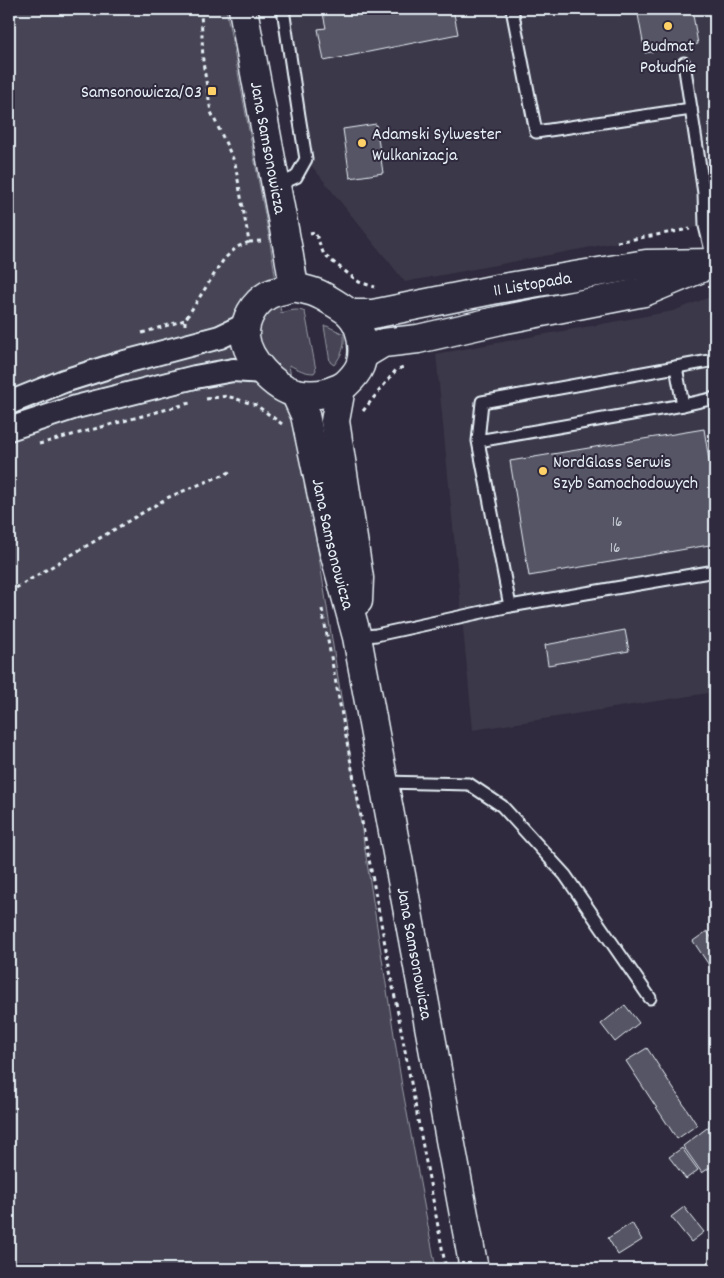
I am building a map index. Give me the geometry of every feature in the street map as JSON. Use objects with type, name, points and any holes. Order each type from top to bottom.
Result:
[{"type":"main road","name":"Jana Samsonowicza","points":[[243,9],[294,287]]},
{"type":"main road","name":"11 Listopada","points":[[350,314],[373,314],[646,264],[715,263]]},
{"type":"main road","name":"11 Listopada","points":[[363,355],[383,343],[418,339],[501,320],[644,292],[715,263]]},
{"type":"main road","points":[[294,287],[317,293],[350,314],[359,331],[363,355],[360,367],[341,388],[322,394],[308,395],[295,393],[280,386],[263,372],[250,353],[245,338],[245,325],[254,307],[269,295],[294,287]]},
{"type":"main road","name":"Jana Samsonowicza","points":[[341,388],[335,421],[359,578],[357,637]]},
{"type":"main road","name":"Jana Samsonowicza","points":[[295,393],[305,415],[332,548],[357,637],[474,1269]]},
{"type":"street","points":[[9,403],[64,381],[121,363],[220,338],[245,325]]},
{"type":"street","points":[[9,429],[76,406],[195,377],[233,370],[263,372]]},
{"type":"lane","points":[[276,186],[296,177],[306,159],[283,9]]},
{"type":"lane","points":[[512,9],[536,132],[690,108]]},
{"type":"lane","points":[[684,63],[704,193],[705,226],[715,263]]},
{"type":"lane","points":[[510,606],[478,441],[482,402],[715,360]]},
{"type":"lane","points":[[676,367],[683,405]]},
{"type":"lane","points":[[478,441],[715,398]]},
{"type":"lane","points":[[357,637],[376,635],[510,606],[715,571]]},
{"type":"lane","points":[[384,782],[469,784],[502,806],[565,875],[650,998]]},
{"type":"path","points":[[201,9],[203,62],[211,112],[235,163],[249,242]]},
{"type":"path","points":[[189,346],[185,320],[224,259],[237,247],[249,242],[315,232],[324,255],[359,282],[374,287],[382,286]]},
{"type":"path","points":[[362,412],[396,370],[413,363]]},
{"type":"path","points":[[200,400],[227,396],[242,400],[256,405],[287,427]]},
{"type":"path","points":[[35,445],[191,403]]},
{"type":"path","points":[[9,592],[169,497],[230,472]]},
{"type":"path","points":[[321,604],[446,1269]]},
{"type":"shaded area","points":[[9,9],[226,9],[269,236],[281,313],[296,310],[305,312],[316,370],[314,373],[307,372],[289,365],[402,1086],[436,1269],[9,1269]]},
{"type":"shaded area","points":[[283,9],[715,9],[715,224],[405,282],[306,159]]},
{"type":"shaded area","points":[[715,295],[715,692],[473,730],[436,354],[673,311]]},
{"type":"shaded area","points":[[324,326],[344,334],[342,351],[334,365],[330,362]]},
{"type":"building","points":[[322,9],[453,9],[458,34],[324,61],[318,29],[326,28]]},
{"type":"building","name":"Budmat Południe","points":[[637,9],[692,9],[698,44],[645,53]]},
{"type":"building","points":[[376,124],[383,173],[350,178],[343,129]]},
{"type":"building","points":[[704,429],[715,498],[715,544],[529,576],[510,461]]},
{"type":"building","points":[[625,630],[629,651],[548,665],[545,645]]},
{"type":"building","points":[[707,931],[715,943],[715,974],[693,941]]},
{"type":"building","points":[[625,1005],[639,1023],[615,1042],[601,1024]]},
{"type":"building","points":[[647,1048],[697,1125],[677,1139],[626,1061]]},
{"type":"building","points":[[715,1122],[715,1157],[712,1159],[715,1164],[702,1173],[683,1146]]},
{"type":"building","points":[[682,1148],[698,1170],[686,1179],[669,1157]]},
{"type":"building","points":[[684,1207],[704,1232],[691,1242],[671,1217]]},
{"type":"building","points":[[632,1223],[642,1240],[618,1255],[608,1238]]},
{"type":"place","name":"Budmat Południe","points":[[668,26]]},
{"type":"place","name":"Samsonowicza/03","points":[[212,91]]},
{"type":"place","name":"Adamski Sylwester Wulkanizacja","points":[[362,143]]},
{"type":"place","name":"NordGlass Serwis Szyb Samochodowych","points":[[543,471]]}]
